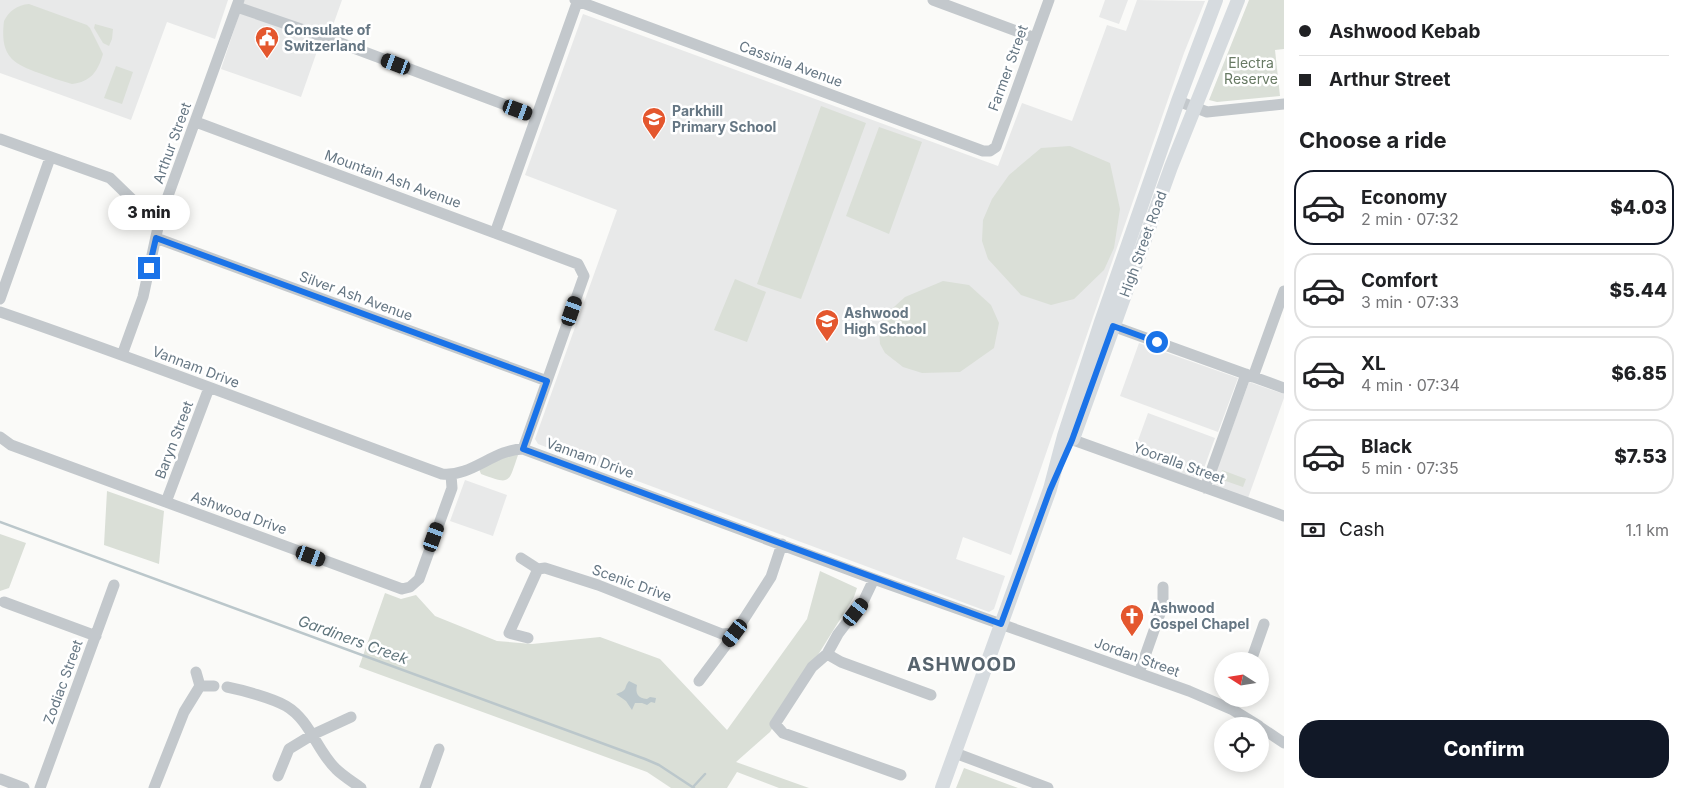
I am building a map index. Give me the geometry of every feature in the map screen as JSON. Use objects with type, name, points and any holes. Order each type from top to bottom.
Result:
[{"type":"main road","name":"High Street Road","points":[[942,788],[1050,490],[1107,324],[1178,101],[1216,0]]},
{"type":"main road","name":"High Street Road","points":[[1107,324],[1237,0]]},
{"type":"street","points":[[494,233],[577,0]]},
{"type":"street","name":"Cassinia Avenue","points":[[577,0],[983,151],[990,151],[996,147]]},
{"type":"street","points":[[933,0],[1035,38]]},
{"type":"street","name":"Farmer Street","points":[[996,147],[1049,0]]},
{"type":"street","points":[[238,3],[535,116]]},
{"type":"street","name":"Arthur Street","points":[[122,355],[143,297],[160,218],[238,3]]},
{"type":"street","points":[[1178,101],[1207,112],[1284,104]]},
{"type":"street","name":"Mountain Ash Avenue","points":[[196,122],[578,264],[584,276],[547,381]]},
{"type":"street","points":[[0,139],[110,178],[143,210],[160,218]]},
{"type":"street","points":[[0,299],[50,158]]},
{"type":"street","name":"Silver Ash Avenue","points":[[156,238],[547,381]]},
{"type":"street","points":[[1205,488],[1284,291]]},
{"type":"street","name":"Vannam Drive","points":[[0,312],[122,355],[442,474],[451,475]]},
{"type":"street","points":[[1107,324],[1284,388]]},
{"type":"street","points":[[451,475],[509,451],[523,449],[547,381]]},
{"type":"street","name":"Baryn Street","points":[[166,502],[209,388]]},
{"type":"street","name":"Ashwood Drive","points":[[0,437],[11,445],[402,589],[410,587],[419,579],[452,488],[451,475]]},
{"type":"street","name":"Yooralla Street","points":[[1068,438],[1284,516]]},
{"type":"street","name":"Vannam Drive","points":[[523,449],[1001,624]]},
{"type":"street","points":[[699,681],[735,633],[771,577],[782,544]]},
{"type":"street","name":"Scenic Drive","points":[[522,558],[538,569],[545,568],[598,585],[722,634],[735,633]]},
{"type":"street","points":[[528,638],[509,633],[538,569]]},
{"type":"street","points":[[874,579],[864,600],[838,634],[827,654],[812,667],[775,724],[783,733],[901,776]]},
{"type":"street","name":"Zodiac Street","points":[[40,788],[114,585]]},
{"type":"street","points":[[1139,673],[1163,605],[1163,587]]},
{"type":"street","points":[[4,602],[96,636]]},
{"type":"street","name":"Jordan Street","points":[[1001,624],[1189,691],[1233,710],[1244,717]]},
{"type":"street","points":[[1254,652],[1264,624]]},
{"type":"street","points":[[827,654],[841,662],[931,694]]},
{"type":"street","points":[[154,788],[184,712],[200,686],[196,672]]},
{"type":"street","points":[[200,686],[214,686]]},
{"type":"street","points":[[227,687],[286,706],[297,715],[336,769],[361,788]]},
{"type":"street","points":[[278,776],[289,749],[312,735],[351,716]]},
{"type":"street","name":"Jordan Street","points":[[1269,733],[1284,743]]},
{"type":"street","points":[[425,788],[439,748]]},
{"type":"street","points":[[955,753],[1048,788]]},
{"type":"street","points":[[0,779],[24,788]]},
{"type":"shaded area","points":[[0,0],[228,0],[215,39],[167,22],[131,120],[0,73]]},
{"type":"shaded area","points":[[244,0],[342,0],[327,42],[321,40],[301,97],[221,69]]},
{"type":"shaded area","points":[[1105,0],[1128,0],[1119,24],[1099,17]]},
{"type":"shaded area","name":"Ashwood High School","points":[[1137,0],[1205,1],[1184,53],[1011,555],[963,537],[956,559],[1005,576],[994,609],[989,612],[538,444],[535,439],[617,210],[525,175],[583,14],[998,166],[1022,103],[1072,121],[1107,25],[1126,31]]},
{"type":"shaded area","points":[[1139,343],[1238,378],[1218,432],[1120,396]]},
{"type":"shaded area","points":[[1249,382],[1284,394],[1284,398],[1248,498],[1211,485]]},
{"type":"shaded area","points":[[1148,413],[1215,438],[1200,479],[1195,481],[1132,457]]},
{"type":"shaded area","points":[[465,480],[507,495],[493,536],[450,521]]},
{"type":"shaded area","points":[[629,681],[637,685],[636,691],[639,697],[647,699],[650,697],[656,698],[655,703],[651,702],[647,705],[635,703],[632,710],[626,701],[616,694],[624,690]]},
{"type":"green space","name":"Electra Reserve","points":[[1249,0],[1284,0],[1284,49],[1275,50],[1280,96],[1217,102],[1209,100]]},
{"type":"green space","points":[[29,4],[87,25],[90,28],[103,54],[99,66],[93,75],[84,81],[72,84],[29,69],[10,56],[4,42],[4,21],[14,9]]},
{"type":"green space","points":[[95,24],[113,29],[109,46],[103,43],[94,28]]},
{"type":"green space","points":[[116,66],[133,72],[122,104],[104,98]]},
{"type":"green space","points":[[821,106],[866,123],[801,299],[757,284]]},
{"type":"green space","points":[[879,127],[922,142],[889,234],[846,216]]},
{"type":"green space","points":[[1070,146],[1110,163],[1120,209],[1114,248],[1104,270],[1074,299],[1051,305],[1021,295],[988,259],[982,241],[983,220],[992,199],[1009,175],[1041,148]]},
{"type":"green space","points":[[735,279],[766,292],[747,342],[714,330]]},
{"type":"green space","points":[[943,281],[969,285],[991,305],[999,323],[994,348],[960,372],[922,373],[903,367],[885,353],[880,344],[879,330],[885,315],[905,297]]},
{"type":"green space","points":[[510,455],[518,455],[510,477],[507,479],[498,480],[481,474],[479,469]]},
{"type":"green space","points":[[1222,470],[1246,479],[1243,487],[1220,479]]},
{"type":"green space","points":[[107,491],[164,511],[159,564],[104,545]]},
{"type":"green space","points":[[0,534],[26,543],[9,588],[0,591]]},
{"type":"green space","points":[[820,571],[857,588],[854,597],[770,732],[736,762],[809,788],[779,788],[737,772],[727,788],[671,788],[647,772],[359,667],[385,593],[401,599],[416,595],[435,616],[497,641],[532,644],[600,637],[660,659],[727,730],[807,619]]},
{"type":"green space","points":[[964,768],[1018,788],[956,788]]},
{"type":"waterway","name":"Gardiners Creek","points":[[0,522],[645,759],[659,765],[694,788]]},
{"type":"waterway","points":[[693,787],[705,774]]},
{"type":"place","name":"Consulate of Switzerland","points":[[267,59]]},
{"type":"place","name":"Parkhill Primary School","points":[[654,140]]},
{"type":"place","name":"Ashwood High School","points":[[827,342]]},
{"type":"place","name":"Ashwood Gospel Chapel","points":[[1132,637]]},
{"type":"district","name":"ASHWOOD","points":[[962,664]]},
{"type":"route","points":[[149,268],[156,238],[547,381],[523,449],[1001,624],[1050,490],[1072,440],[1113,326],[1157,342]]}]
